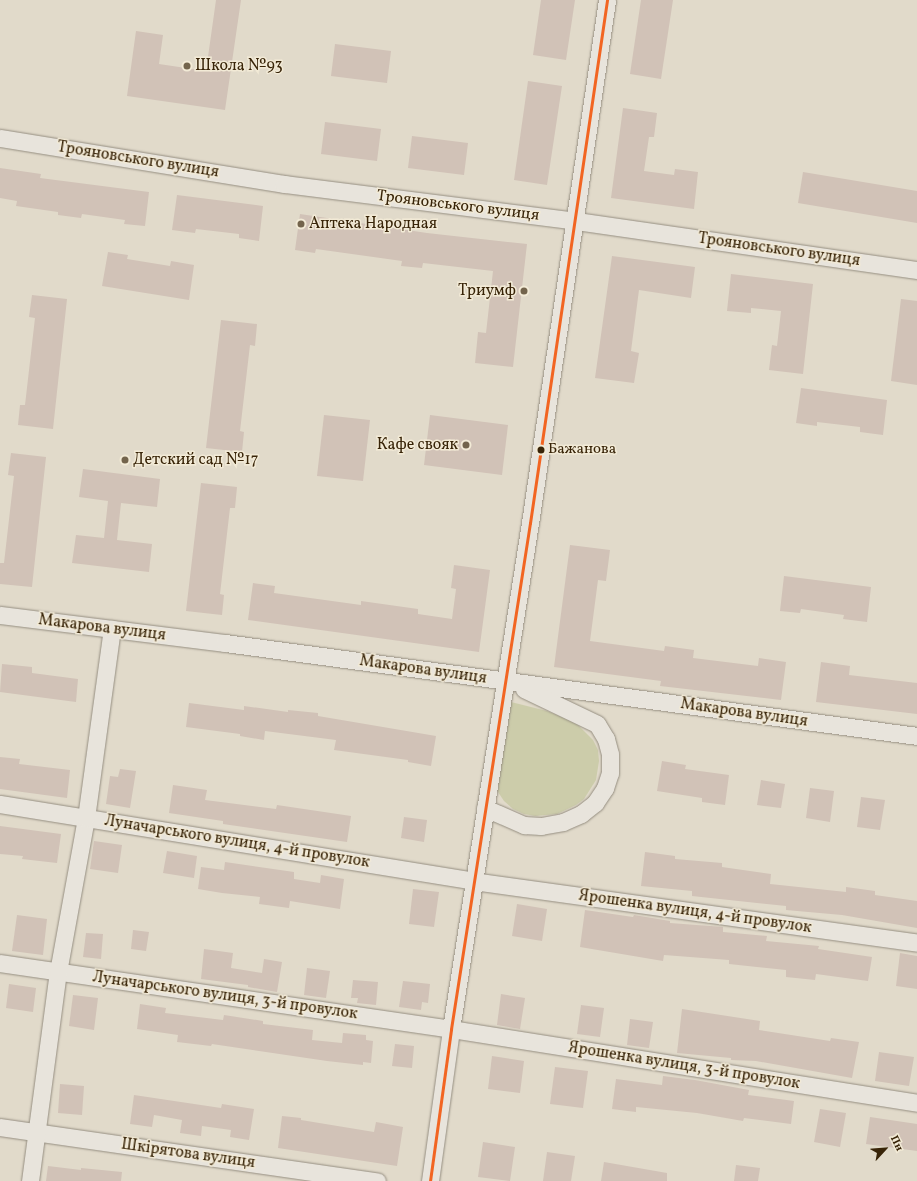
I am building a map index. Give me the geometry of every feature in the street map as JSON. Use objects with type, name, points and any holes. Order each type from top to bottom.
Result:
[{"type":"street","points":[[430,1181],[473,881],[506,681],[576,221],[607,0]]},
{"type":"street","name":"Трояновського вулиця","points":[[0,138],[284,184],[576,221],[917,270]]},
{"type":"street","name":"Макарова вулиця","points":[[0,615],[917,736]]},
{"type":"street","points":[[30,1181],[58,972],[86,818],[112,629]]},
{"type":"street","points":[[485,808],[524,825],[541,826],[563,822],[581,814],[595,803],[604,788],[610,773],[610,754],[606,739],[597,724],[506,681]]},
{"type":"street","name":"Луначарського вулиця, 4-й провулок","points":[[0,804],[473,881]]},
{"type":"street","name":"Ярошенка вулиця, 4-й провулок","points":[[473,881],[917,943]]},
{"type":"street","name":"Луначарського вулиця, 3-й провулок","points":[[0,963],[451,1029]]},
{"type":"street","name":"Ярошенка вулиця, 3-й провулок","points":[[451,1029],[917,1103]]},
{"type":"street","name":"Шкірятова вулиця","points":[[0,1127],[377,1181]]},
{"type":"green space","points":[[511,702],[547,711],[567,719],[578,725],[593,740],[598,750],[599,761],[596,780],[584,799],[576,805],[557,814],[535,816],[524,814],[513,809],[504,801],[498,792],[495,782]]},
{"type":"building","points":[[216,0],[241,0],[225,110],[127,96],[136,31],[163,35],[159,64],[206,71]]},
{"type":"building","points":[[541,0],[575,0],[566,60],[533,55]]},
{"type":"building","points":[[641,0],[673,0],[661,79],[630,74]]},
{"type":"building","points":[[335,44],[391,51],[387,83],[331,76]]},
{"type":"building","points":[[528,81],[562,86],[547,185],[514,180]]},
{"type":"building","points":[[623,108],[657,113],[654,137],[649,137],[644,171],[674,175],[675,169],[698,172],[694,209],[611,198]]},
{"type":"building","points":[[325,122],[381,129],[377,161],[321,154]]},
{"type":"building","points":[[412,136],[468,143],[464,175],[408,168]]},
{"type":"building","points":[[0,168],[41,174],[40,178],[149,192],[145,226],[124,224],[125,220],[82,214],[81,218],[58,215],[58,212],[16,206],[17,201],[0,198]]},
{"type":"building","points":[[803,172],[917,191],[917,223],[798,203]]},
{"type":"building","points":[[177,195],[263,206],[259,241],[239,238],[239,234],[196,229],[195,233],[172,230]]},
{"type":"building","points":[[300,214],[427,233],[527,244],[513,367],[475,363],[478,332],[486,333],[493,271],[423,263],[422,268],[401,266],[402,261],[316,249],[315,253],[295,250]]},
{"type":"building","points":[[108,252],[128,255],[127,259],[170,266],[171,261],[194,265],[189,300],[102,286]]},
{"type":"building","points":[[612,256],[695,267],[691,298],[639,290],[631,351],[639,353],[634,383],[595,378]]},
{"type":"building","points":[[731,274],[813,284],[803,374],[769,370],[772,345],[777,346],[781,311],[751,308],[751,313],[727,311]]},
{"type":"building","points":[[32,295],[67,299],[53,429],[18,425],[20,405],[25,405],[35,318],[29,317]]},
{"type":"building","points":[[901,299],[917,301],[917,385],[891,381]]},
{"type":"building","points":[[221,320],[257,324],[255,346],[250,345],[240,431],[244,432],[242,452],[206,448]]},
{"type":"building","points":[[801,388],[887,400],[883,435],[860,432],[860,427],[817,422],[817,426],[796,423]]},
{"type":"building","points":[[324,415],[370,420],[363,481],[317,476]]},
{"type":"building","name":"Кафе свояк","points":[[430,415],[508,425],[502,475],[424,465]]},
{"type":"building","points":[[11,453],[46,457],[32,587],[0,584],[0,563],[4,563],[14,476],[8,475]]},
{"type":"building","points":[[83,469],[160,479],[157,507],[121,503],[117,540],[152,544],[149,572],[72,563],[76,535],[104,538],[108,501],[79,497]]},
{"type":"building","points":[[201,483],[237,487],[235,508],[230,508],[220,594],[224,595],[222,615],[186,611]]},
{"type":"building","points":[[570,545],[610,550],[606,581],[598,580],[590,641],[664,651],[665,646],[694,650],[693,658],[758,666],[759,658],[786,662],[781,700],[660,686],[661,681],[554,667]]},
{"type":"building","points":[[454,565],[490,570],[479,652],[248,620],[253,583],[275,586],[274,593],[361,605],[361,601],[418,609],[418,614],[452,619],[456,589],[451,588]]},
{"type":"building","points":[[784,576],[871,587],[867,622],[843,619],[844,615],[801,609],[800,613],[780,611]]},
{"type":"building","points":[[821,662],[850,666],[849,675],[917,683],[917,714],[816,702]]},
{"type":"building","points":[[2,664],[32,667],[32,673],[78,679],[76,702],[0,692]]},
{"type":"building","points":[[189,703],[244,710],[244,706],[288,712],[288,710],[318,713],[318,716],[436,736],[431,766],[408,762],[408,760],[334,750],[336,740],[265,731],[264,740],[240,736],[240,734],[186,727]]},
{"type":"building","points":[[0,757],[20,759],[19,764],[70,770],[67,798],[0,789]]},
{"type":"building","points":[[662,761],[686,765],[685,769],[729,775],[725,805],[702,802],[702,798],[657,791]]},
{"type":"building","points":[[120,769],[136,771],[130,808],[106,804],[110,776],[118,777]]},
{"type":"building","points":[[761,780],[785,784],[781,808],[757,805]]},
{"type":"building","points":[[173,785],[207,790],[205,800],[276,809],[277,805],[351,816],[347,842],[223,824],[223,821],[169,813]]},
{"type":"building","points":[[810,788],[834,791],[830,822],[806,818]]},
{"type":"building","points":[[861,797],[885,800],[880,830],[857,827]]},
{"type":"building","points":[[404,817],[427,820],[424,842],[401,838]]},
{"type":"building","points":[[0,826],[61,834],[57,863],[22,859],[23,856],[0,854]]},
{"type":"building","points":[[94,841],[122,845],[118,873],[90,869]]},
{"type":"building","points":[[167,851],[197,856],[194,878],[163,873]]},
{"type":"building","points":[[645,852],[675,856],[675,859],[722,863],[722,867],[771,874],[770,884],[846,892],[846,887],[875,891],[875,895],[917,901],[917,928],[842,915],[786,910],[786,906],[692,896],[692,891],[641,886]]},
{"type":"building","points":[[225,862],[294,872],[294,879],[320,883],[321,875],[344,879],[340,909],[290,901],[289,908],[259,904],[260,897],[198,889],[201,867],[224,870]]},
{"type":"building","points":[[413,889],[439,892],[434,927],[409,924]]},
{"type":"building","points":[[517,904],[547,909],[542,941],[512,936]]},
{"type":"building","points":[[585,910],[633,917],[634,915],[670,921],[670,923],[723,927],[723,932],[767,936],[766,941],[819,946],[818,949],[872,957],[868,981],[816,974],[815,980],[786,977],[786,970],[729,964],[729,960],[664,955],[663,961],[580,947]]},
{"type":"building","points":[[17,915],[47,919],[43,955],[12,951]]},
{"type":"building","points":[[133,930],[149,932],[146,951],[131,949]]},
{"type":"building","points":[[86,933],[103,934],[101,959],[83,957]]},
{"type":"building","points":[[204,949],[233,953],[231,968],[262,973],[264,959],[282,962],[277,992],[248,987],[248,985],[201,979]]},
{"type":"building","points":[[900,953],[917,956],[917,989],[896,986]]},
{"type":"building","points":[[307,968],[330,971],[326,998],[304,995]]},
{"type":"building","points":[[353,980],[378,982],[376,1005],[357,1003],[358,998],[351,998]]},
{"type":"building","points":[[403,981],[430,984],[428,1003],[422,1002],[421,1010],[399,1007]]},
{"type":"building","points":[[9,984],[36,988],[33,1012],[6,1008]]},
{"type":"building","points":[[501,994],[525,998],[520,1029],[497,1025]]},
{"type":"building","points":[[73,995],[98,998],[94,1030],[69,1026]]},
{"type":"building","points":[[140,1004],[166,1008],[165,1013],[223,1020],[224,1015],[263,1021],[263,1024],[313,1030],[312,1040],[342,1043],[343,1033],[366,1035],[366,1040],[373,1041],[371,1063],[363,1062],[363,1065],[212,1044],[211,1046],[177,1042],[178,1035],[137,1029]]},
{"type":"building","points":[[581,1005],[604,1008],[600,1037],[577,1034]]},
{"type":"building","points":[[682,1009],[760,1021],[759,1030],[830,1041],[831,1038],[859,1042],[852,1078],[756,1061],[731,1060],[731,1058],[677,1053]]},
{"type":"building","points":[[630,1019],[653,1022],[649,1048],[627,1045]]},
{"type":"building","points":[[395,1044],[414,1046],[412,1068],[392,1066]]},
{"type":"building","points":[[879,1052],[914,1057],[909,1086],[875,1081]]},
{"type":"building","points":[[492,1056],[524,1061],[520,1093],[488,1089]]},
{"type":"building","points":[[555,1067],[588,1071],[583,1108],[550,1104]]},
{"type":"building","points":[[663,1076],[749,1090],[748,1095],[794,1101],[791,1124],[744,1118],[743,1121],[697,1113],[636,1107],[636,1112],[612,1109],[616,1079],[662,1085]]},
{"type":"building","points":[[60,1084],[84,1086],[82,1115],[58,1113]]},
{"type":"building","points":[[134,1095],[221,1108],[222,1104],[254,1109],[249,1140],[230,1137],[231,1130],[202,1126],[201,1136],[180,1133],[182,1120],[154,1115],[152,1127],[130,1124]]},
{"type":"building","points":[[820,1109],[846,1113],[840,1147],[814,1142]]},
{"type":"building","points":[[282,1116],[301,1118],[301,1120],[374,1132],[376,1122],[403,1127],[397,1166],[278,1148]]},
{"type":"building","points":[[870,1117],[917,1124],[917,1151],[866,1144]]},
{"type":"building","points":[[483,1142],[515,1147],[510,1181],[478,1177]]},
{"type":"building","points":[[547,1152],[575,1156],[571,1181],[543,1181]]},
{"type":"building","points":[[604,1162],[667,1173],[667,1181],[601,1181]]},
{"type":"building","points":[[736,1165],[760,1168],[758,1181],[734,1181]]},
{"type":"building","points":[[48,1166],[81,1170],[81,1168],[122,1172],[121,1181],[46,1181]]},
{"type":"transit line","points":[[430,1181],[451,1029],[530,523],[607,0]]},
{"type":"place","name":"Школа №93","points":[[187,66]]},
{"type":"place","name":"Аптека Народная","points":[[301,224]]},
{"type":"place","name":"Триумф","points":[[524,291]]},
{"type":"place","name":"Кафе свояк","points":[[466,445]]},
{"type":"place","name":"Бажанова","points":[[541,450]]},
{"type":"place","name":"Детский сад №17","points":[[125,460]]}]
